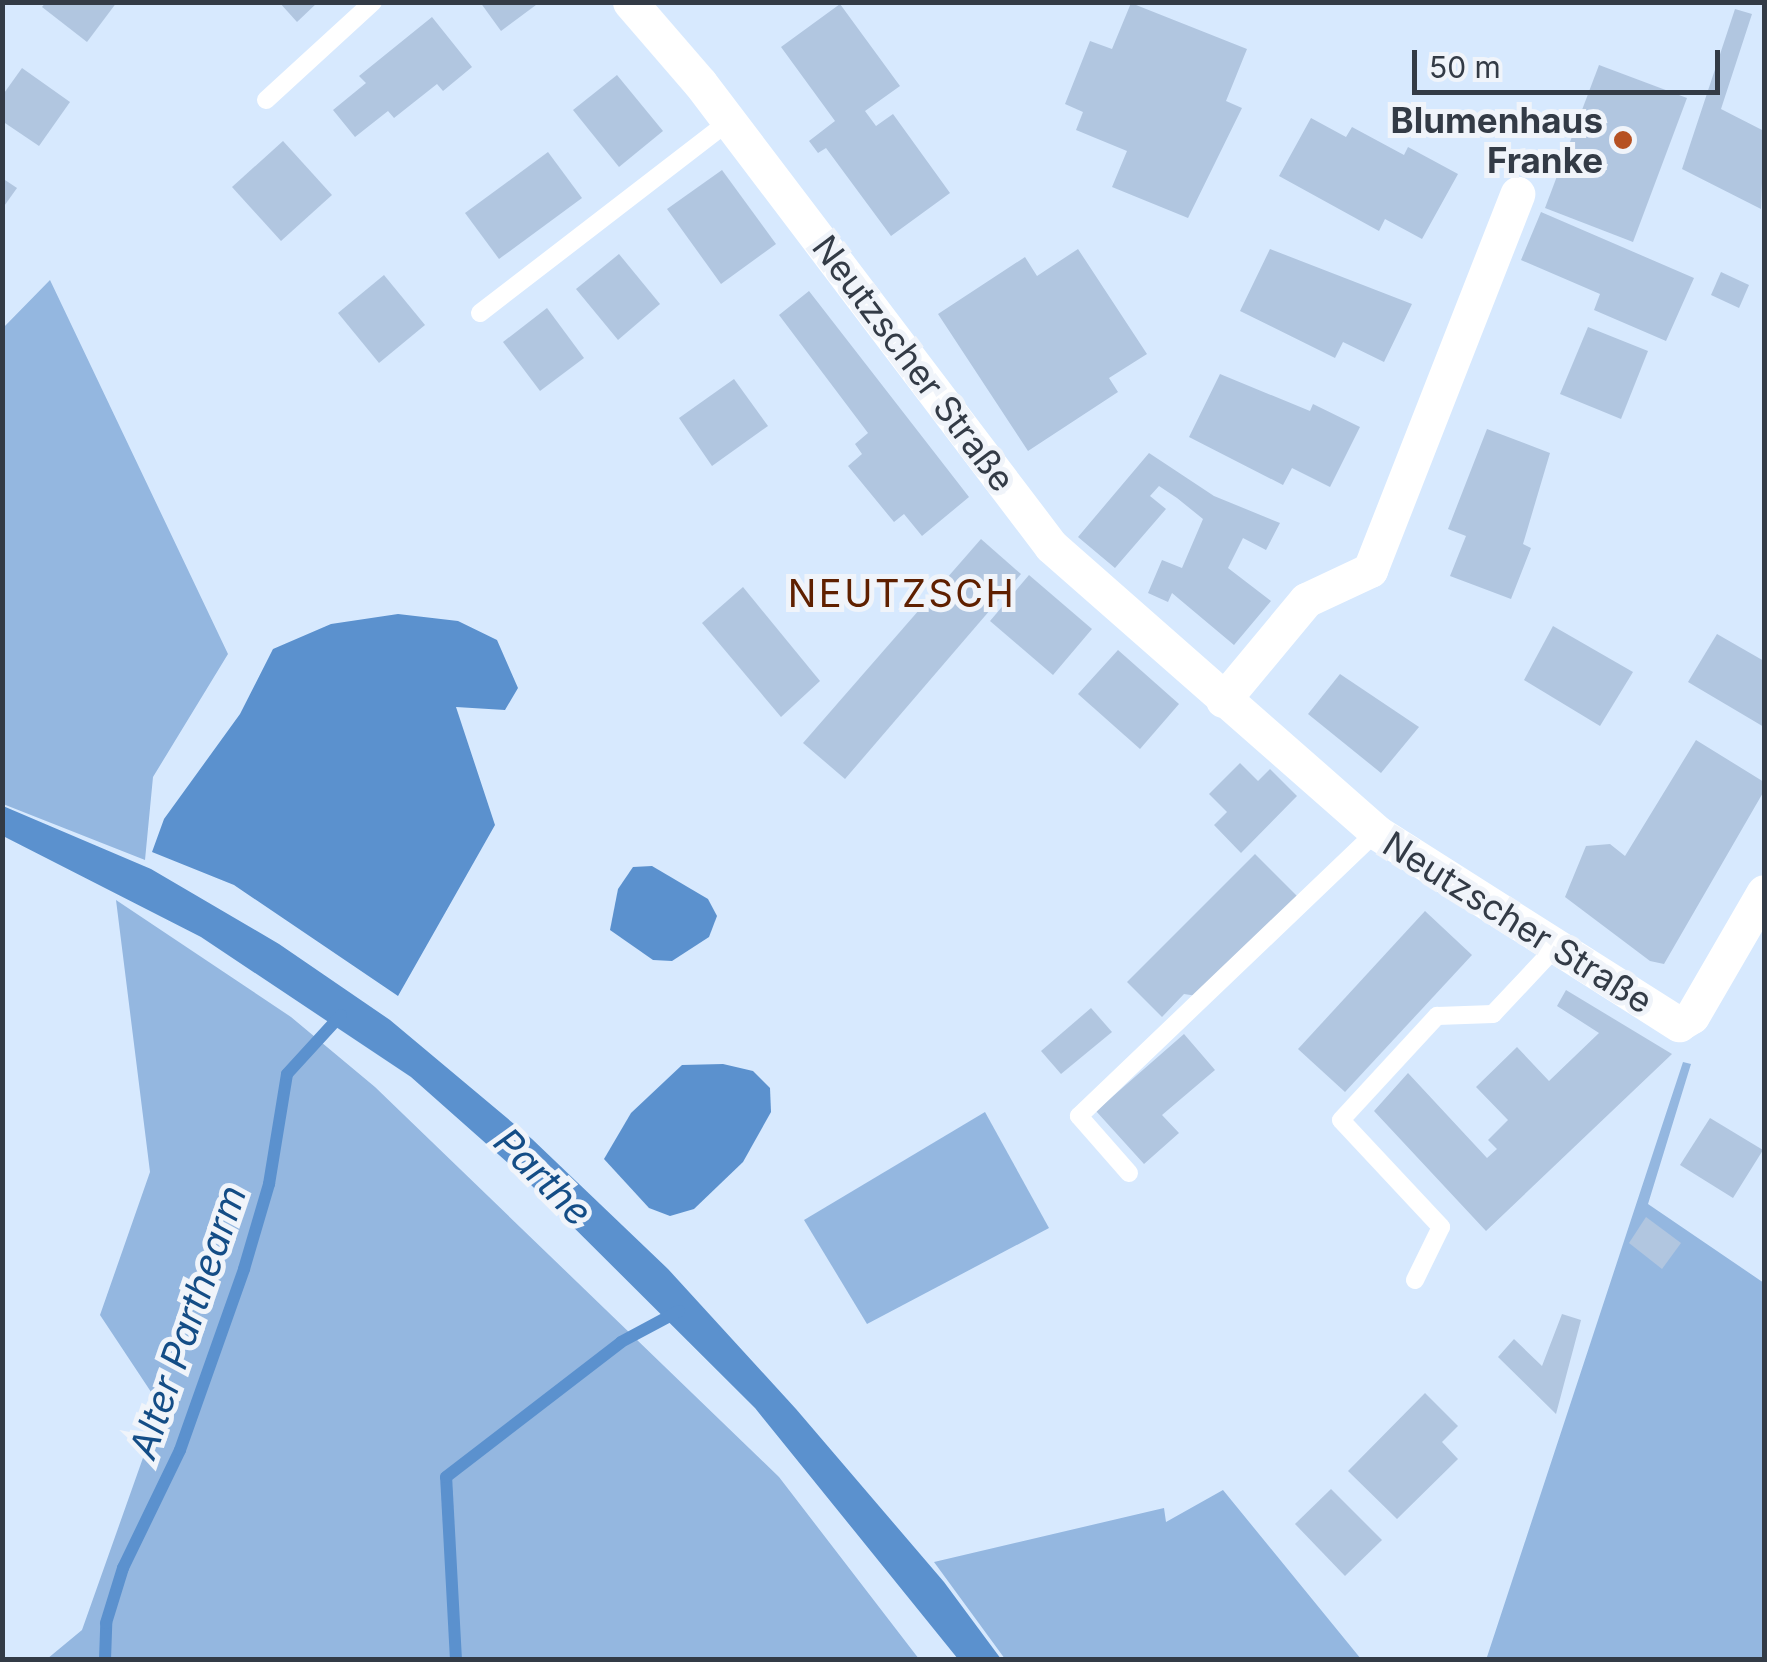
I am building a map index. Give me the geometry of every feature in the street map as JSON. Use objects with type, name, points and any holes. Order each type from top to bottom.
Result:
[{"type":"street","name":"Neutzscher Straße","points":[[630,2],[729,121],[1051,546],[1376,832],[1679,1024],[1692,1016],[1764,892]]},
{"type":"street","points":[[1222,700],[1306,600],[1370,570],[1518,194]]},
{"type":"lane","points":[[266,100],[373,2]]},
{"type":"lane","points":[[480,313],[729,121]]},
{"type":"lane","points":[[1129,1173],[1079,1116],[1376,832]]},
{"type":"lane","points":[[1414,1280],[1441,1227],[1341,1120],[1437,1016],[1493,1014],[1556,947]]},
{"type":"shaded area","points":[[50,280],[228,654],[153,777],[145,860],[3,804],[3,328]]},
{"type":"shaded area","points":[[116,900],[291,1017],[375,1087],[779,1477],[919,1659],[47,1659],[82,1630],[161,1407],[100,1315],[150,1172]]},
{"type":"shaded area","points":[[1683,1062],[1691,1064],[1648,1204],[1764,1283],[1764,1659],[1486,1660]]},
{"type":"shaded area","points":[[985,1112],[1049,1228],[867,1324],[804,1220]]},
{"type":"shaded area","points":[[1223,1490],[1361,1659],[1005,1659],[934,1562],[1164,1508],[1166,1522]]},
{"type":"water","points":[[398,614],[458,621],[497,640],[518,688],[505,710],[456,707],[495,825],[398,996],[234,885],[152,852],[164,819],[240,714],[273,649],[331,624]]},
{"type":"water","name":"Parthe","points":[[3,806],[151,869],[279,944],[390,1020],[532,1139],[668,1269],[796,1409],[944,1582],[1001,1659],[958,1659],[755,1408],[516,1170],[411,1077],[201,937],[3,836]]},
{"type":"water","points":[[652,866],[708,899],[717,916],[709,937],[672,961],[653,960],[610,930],[618,889],[633,867]]},
{"type":"water","points":[[723,1064],[753,1071],[770,1088],[771,1112],[743,1162],[694,1209],[670,1216],[649,1208],[604,1159],[631,1113],[682,1065]]},
{"type":"building","points":[[46,2],[117,2],[87,42],[42,7]]},
{"type":"building","points":[[279,2],[318,2],[297,22]]},
{"type":"building","points":[[480,2],[540,2],[501,31]]},
{"type":"building","points":[[1131,3],[1247,49],[1226,101],[1242,108],[1188,218],[1112,187],[1127,151],[1076,130],[1083,112],[1065,104],[1090,41],[1112,49]]},
{"type":"building","points":[[840,4],[900,86],[865,111],[876,126],[893,114],[950,193],[891,236],[826,148],[818,153],[809,141],[835,121],[781,47]]},
{"type":"building","points":[[1735,9],[1752,14],[1721,109],[1764,131],[1761,209],[1682,169]]},
{"type":"building","points":[[432,17],[472,67],[443,91],[437,84],[394,118],[388,111],[355,137],[333,110],[366,83],[359,76]]},
{"type":"building","points":[[1599,65],[1687,98],[1633,242],[1545,208]]},
{"type":"building","points":[[22,68],[70,102],[39,146],[2,121],[2,96]]},
{"type":"building","points":[[617,75],[663,131],[619,167],[573,110]]},
{"type":"building","points":[[1311,118],[1346,137],[1352,127],[1404,155],[1408,147],[1458,174],[1422,239],[1385,219],[1379,231],[1279,176]]},
{"type":"building","points":[[283,141],[332,195],[281,241],[232,187]]},
{"type":"building","points":[[548,152],[582,198],[499,259],[465,213]]},
{"type":"building","points":[[722,170],[776,244],[721,284],[667,209]]},
{"type":"building","points":[[2,178],[17,188],[2,209]]},
{"type":"building","points":[[1541,212],[1694,278],[1666,341],[1594,310],[1600,294],[1521,260]]},
{"type":"building","points":[[1078,249],[1147,354],[1109,378],[1118,392],[1028,451],[938,314],[1025,257],[1037,276]]},
{"type":"building","points":[[1270,249],[1412,304],[1384,362],[1343,342],[1335,358],[1240,311]]},
{"type":"building","points":[[619,254],[660,304],[618,340],[576,289]]},
{"type":"building","points":[[1721,272],[1749,285],[1739,308],[1711,295]]},
{"type":"building","points":[[384,275],[425,325],[379,363],[338,313]]},
{"type":"building","points":[[809,291],[969,497],[922,536],[904,514],[894,522],[848,466],[862,454],[855,444],[868,433],[779,315]]},
{"type":"building","points":[[547,308],[584,358],[540,391],[503,342]]},
{"type":"building","points":[[1588,327],[1648,351],[1621,419],[1560,394]]},
{"type":"building","points":[[1220,374],[1310,411],[1313,404],[1360,427],[1330,487],[1292,468],[1283,485],[1189,437]]},
{"type":"building","points":[[734,379],[768,426],[712,466],[679,418]]},
{"type":"building","points":[[1487,429],[1550,453],[1523,544],[1531,548],[1511,599],[1450,576],[1466,536],[1448,529]]},
{"type":"building","points":[[1149,453],[1214,496],[1280,523],[1266,550],[1243,538],[1228,568],[1271,601],[1234,645],[1172,593],[1168,602],[1148,593],[1162,560],[1182,568],[1203,519],[1177,498],[1159,486],[1150,496],[1166,509],[1115,568],[1078,537]]},
{"type":"building","points":[[981,539],[1021,574],[845,779],[803,743]]},
{"type":"building","points":[[1029,575],[1092,629],[1053,675],[990,621]]},
{"type":"building","points":[[743,587],[820,681],[781,717],[702,623]]},
{"type":"building","points":[[1553,626],[1633,672],[1600,726],[1524,680]]},
{"type":"building","points":[[1717,634],[1764,661],[1764,727],[1688,682]]},
{"type":"building","points":[[1118,650],[1179,704],[1140,749],[1078,694]]},
{"type":"building","points":[[1340,674],[1419,727],[1381,773],[1308,714]]},
{"type":"building","points":[[1696,740],[1764,782],[1764,791],[1664,964],[1650,961],[1565,897],[1586,846],[1610,844],[1625,856]]},
{"type":"building","points":[[1240,763],[1258,781],[1270,769],[1297,796],[1241,853],[1214,825],[1227,812],[1209,794]]},
{"type":"building","points":[[1255,854],[1297,896],[1197,996],[1184,994],[1162,1017],[1127,982]]},
{"type":"building","points":[[1425,911],[1472,955],[1345,1092],[1298,1049]]},
{"type":"building","points":[[1566,990],[1672,1054],[1486,1231],[1374,1111],[1408,1073],[1487,1158],[1497,1149],[1488,1140],[1508,1120],[1476,1087],[1517,1047],[1549,1081],[1599,1033],[1557,1006]]},
{"type":"building","points":[[1091,1008],[1112,1032],[1061,1074],[1041,1051]]},
{"type":"building","points":[[1184,1034],[1215,1070],[1162,1115],[1179,1133],[1144,1164],[1096,1111]]},
{"type":"building","points":[[1710,1118],[1763,1150],[1733,1198],[1680,1165]]},
{"type":"building","points":[[1646,1217],[1681,1243],[1662,1269],[1629,1243]]},
{"type":"building","points":[[1562,1314],[1581,1320],[1556,1414],[1498,1357],[1514,1339],[1542,1366]]},
{"type":"building","points":[[1425,1393],[1458,1426],[1442,1442],[1458,1459],[1397,1519],[1348,1471]]},
{"type":"building","points":[[1331,1489],[1382,1540],[1345,1576],[1295,1524]]},
{"type":"waterway","name":"Alter Parthearm","points":[[105,1660],[106,1623],[123,1568],[180,1450],[244,1269],[269,1184],[287,1074],[341,1015]]},
{"type":"waterway","name":"Alter Parthearm","points":[[456,1660],[446,1477],[621,1342],[679,1311]]},
{"type":"place","name":"Blumenhaus Franke","points":[[1623,140]]},
{"type":"district","name":"NEUTZSCH","points":[[902,594]]}]
